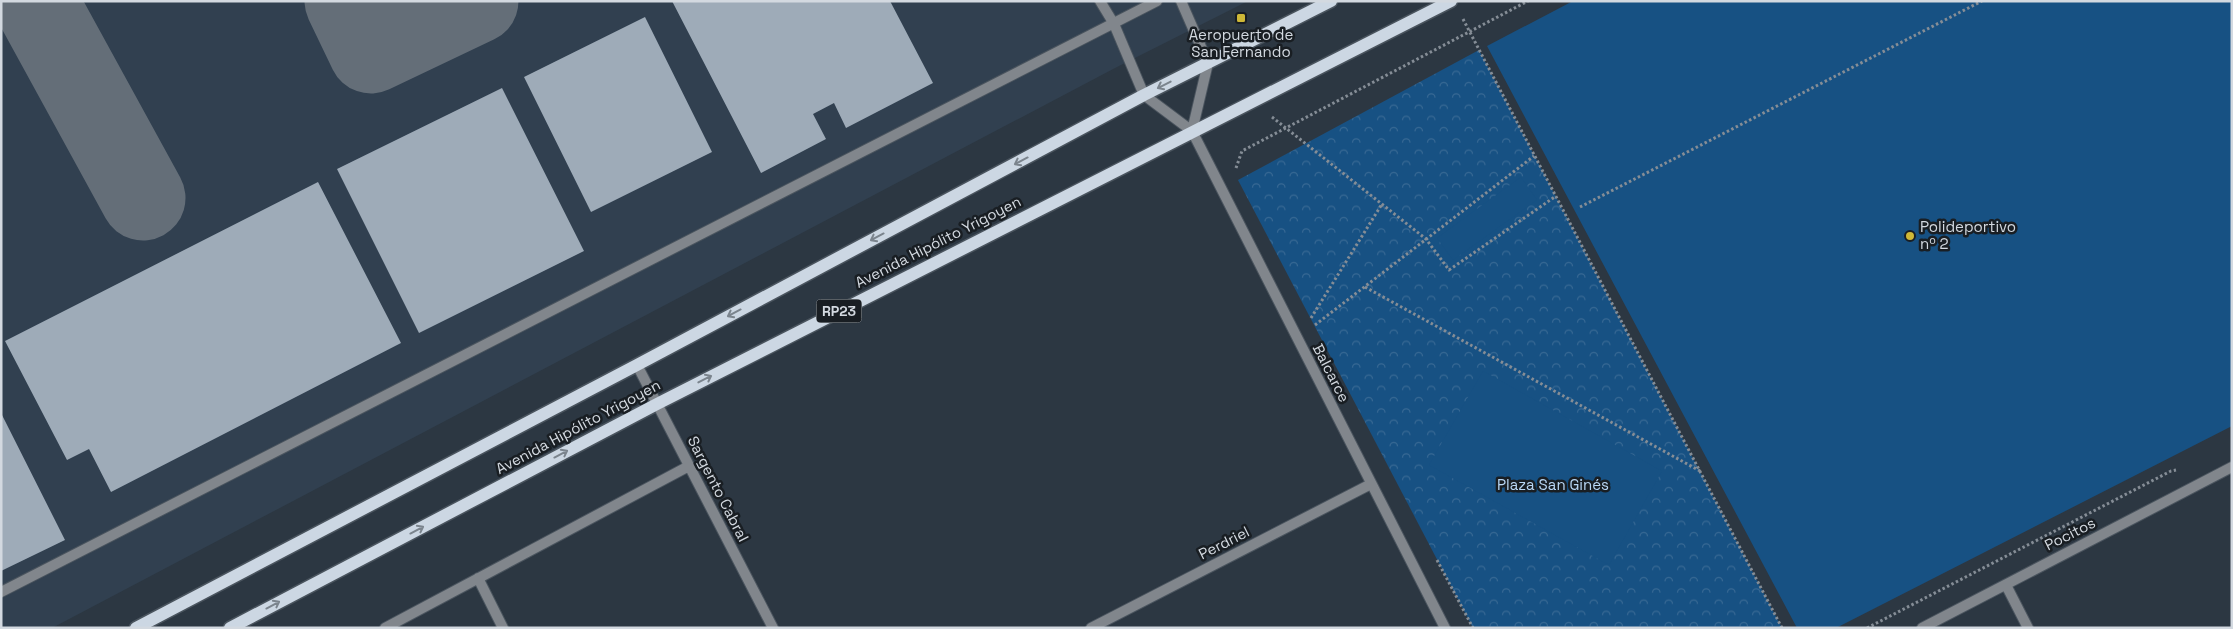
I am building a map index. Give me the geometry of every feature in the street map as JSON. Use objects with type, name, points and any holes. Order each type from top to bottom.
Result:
[{"type":"main road","name":"Avenida Hipólito Yrigoyen","points":[[136,628],[637,365],[1144,95],[1331,1]]},
{"type":"main road","name":"Avenida Hipólito Yrigoyen","points":[[230,628],[657,404],[1451,1]]},
{"type":"street","points":[[1100,1],[1114,24],[1144,95],[1192,131],[1208,63],[1182,1]]},
{"type":"street","points":[[1,592],[1157,1]]},
{"type":"street","name":"Balcarce","points":[[1192,131],[1445,628]]},
{"type":"street","name":"Sargento Cabral","points":[[637,365],[773,628]]},
{"type":"street","points":[[385,628],[689,466]]},
{"type":"street","name":"Pocitos","points":[[1922,628],[2232,467]]},
{"type":"street","name":"Perdriel","points":[[1091,628],[1371,484]]},
{"type":"street","points":[[478,578],[503,628]]},
{"type":"street","points":[[2006,584],[2028,628]]},
{"type":"path","points":[[1234,172],[1242,151],[1528,1]]},
{"type":"path","points":[[1580,207],[1982,1]]},
{"type":"path","points":[[1461,17],[1782,628]]},
{"type":"path","points":[[1252,101],[1426,240],[1449,270],[1556,196]]},
{"type":"path","points":[[1298,339],[1534,156]]},
{"type":"path","points":[[1311,318],[1382,204]]},
{"type":"path","points":[[1365,287],[1700,470]]},
{"type":"path","points":[[1306,309],[1319,334]]},
{"type":"path","points":[[1436,559],[1473,628]]},
{"type":"shaded area","points":[[1,1],[1248,1],[1115,68],[52,628],[1,628]]},
{"type":"green space","name":"Polideportivo nº 2","points":[[1573,1],[2232,1],[2232,426],[1836,628],[1797,628],[1487,46]]},
{"type":"green space","name":"Plaza San Ginés","points":[[1479,50],[1782,628],[1473,628],[1238,180]]},
{"type":"green space","points":[[1521,177],[1537,200],[1453,260],[1437,238]]},
{"type":"green space","points":[[1483,371],[1662,471],[1609,565],[1429,465]]},
{"type":"building","points":[[672,1],[890,1],[933,83],[846,128],[834,103],[813,114],[826,139],[761,173]]},
{"type":"building","points":[[645,17],[712,152],[591,212],[524,77]]},
{"type":"building","points":[[502,88],[584,251],[419,333],[337,169]]},
{"type":"building","points":[[318,182],[401,343],[111,492],[89,449],[67,460],[5,341]]},
{"type":"building","points":[[1,413],[65,540],[1,571]]},
{"type":"taxiway","points":[[35,1],[143,198]]},
{"type":"taxiway","points":[[347,1],[371,51],[476,1]]},
{"type":"place","name":"Aeropuerto de San Fernando","points":[[1241,18]]},
{"type":"place","name":"Polideportivo nº 2","points":[[1910,236]]}]
